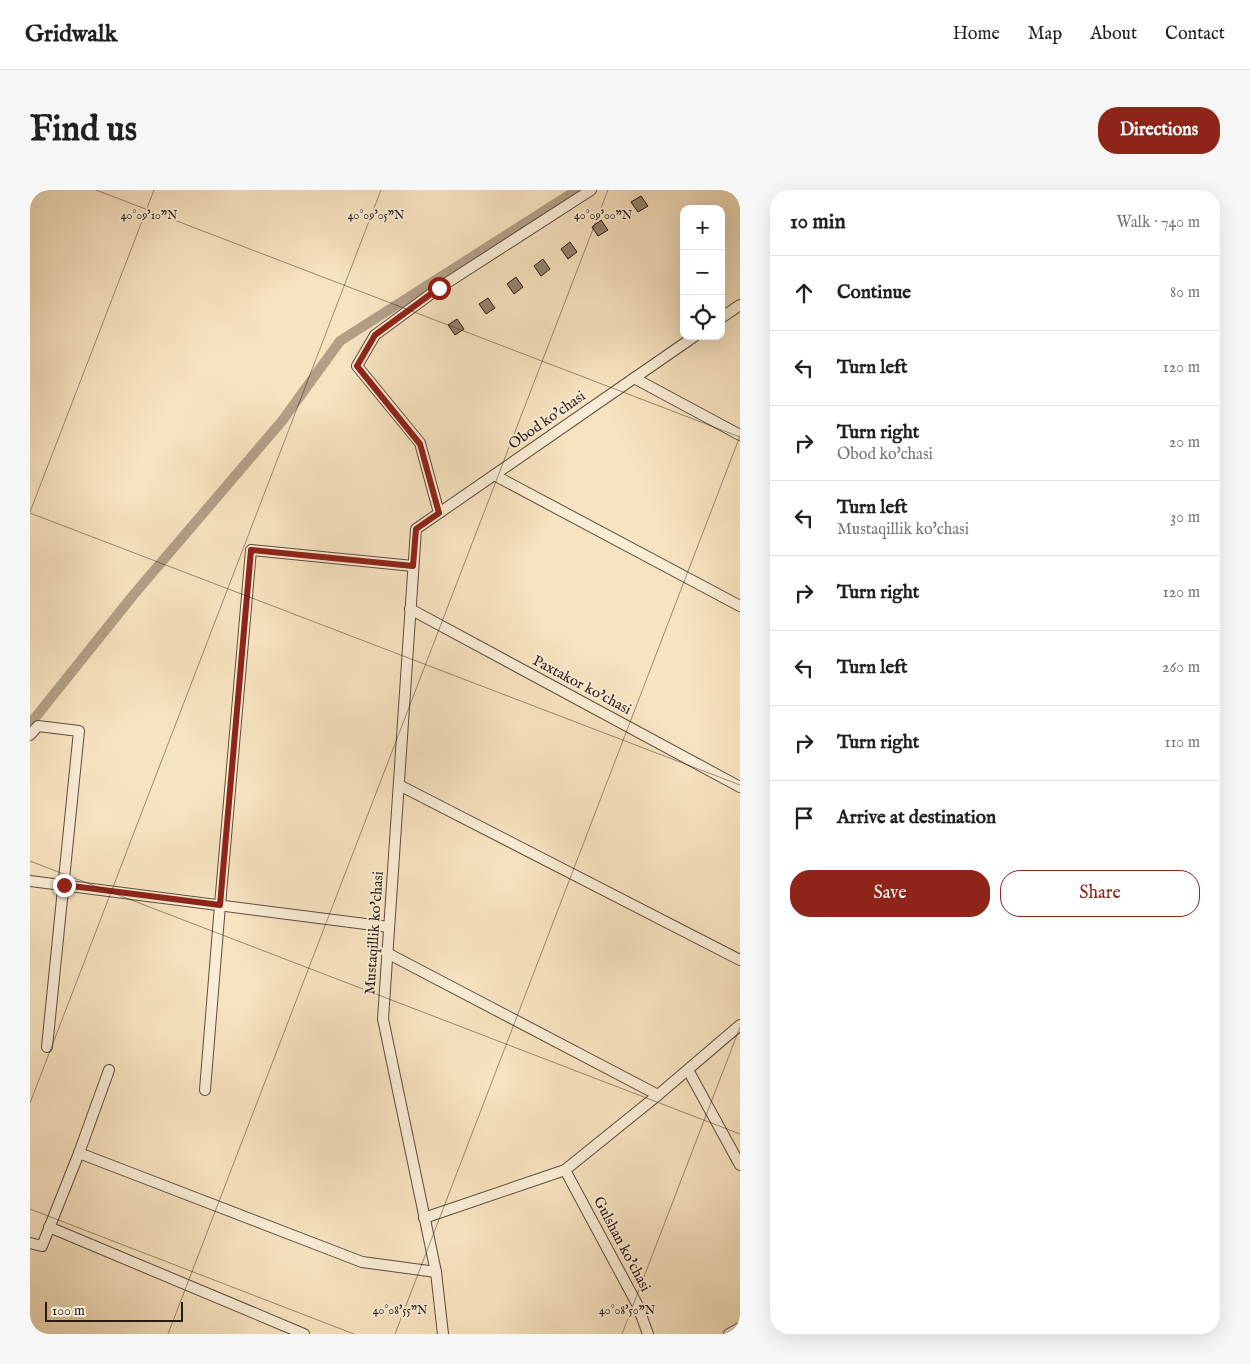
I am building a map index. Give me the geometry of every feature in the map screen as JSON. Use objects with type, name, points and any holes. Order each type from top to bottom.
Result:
[{"type":"street","points":[[439,513],[420,444],[357,366],[375,335],[439,288],[591,190]]},
{"type":"street","points":[[725,315],[740,305]]},
{"type":"street","name":"Obod ko'chasi","points":[[416,529],[689,340]]},
{"type":"street","points":[[634,378],[740,435]]},
{"type":"street","points":[[494,475],[740,606]]},
{"type":"street","name":"Mustaqillik ko'chasi","points":[[416,529],[383,1018],[436,1272],[443,1334]]},
{"type":"street","points":[[205,1090],[251,550],[413,566]]},
{"type":"street","name":"Paxtakor ko'chasi","points":[[410,609],[740,787]]},
{"type":"street","points":[[30,735],[38,726],[79,731],[47,1047]]},
{"type":"street","points":[[399,785],[740,960]]},
{"type":"street","points":[[30,881],[389,928]]},
{"type":"street","points":[[387,952],[658,1095]]},
{"type":"street","points":[[424,1218],[564,1170],[740,1026]]},
{"type":"street","points":[[30,1243],[42,1246],[80,1153],[109,1070]]},
{"type":"street","points":[[688,1070],[740,1165]]},
{"type":"street","points":[[80,1153],[362,1262],[436,1272]]},
{"type":"street","name":"Gulshan ko'chasi","points":[[564,1170],[637,1304],[648,1334]]},
{"type":"street","points":[[49,1227],[304,1334]]},
{"type":"street","points":[[729,1334],[740,1328]]},
{"type":"building","points":[[641,196],[648,206],[638,212],[631,202]]},
{"type":"building","points":[[601,220],[608,230],[598,236],[592,227]]},
{"type":"building","points":[[570,242],[577,252],[568,259],[561,249]]},
{"type":"building","points":[[543,259],[550,269],[541,276],[534,266]]},
{"type":"building","points":[[516,277],[523,287],[514,294],[507,284]]},
{"type":"building","points":[[488,298],[495,308],[486,314],[479,304]]},
{"type":"building","points":[[457,319],[464,329],[455,335],[448,325]]},
{"type":"waterway","points":[[30,724],[135,593],[282,421],[340,341],[577,190]]},
{"type":"route","points":[[64,885],[220,905],[251,550],[413,566],[416,529],[439,513],[420,444],[357,366],[375,335],[439,288]]}]
